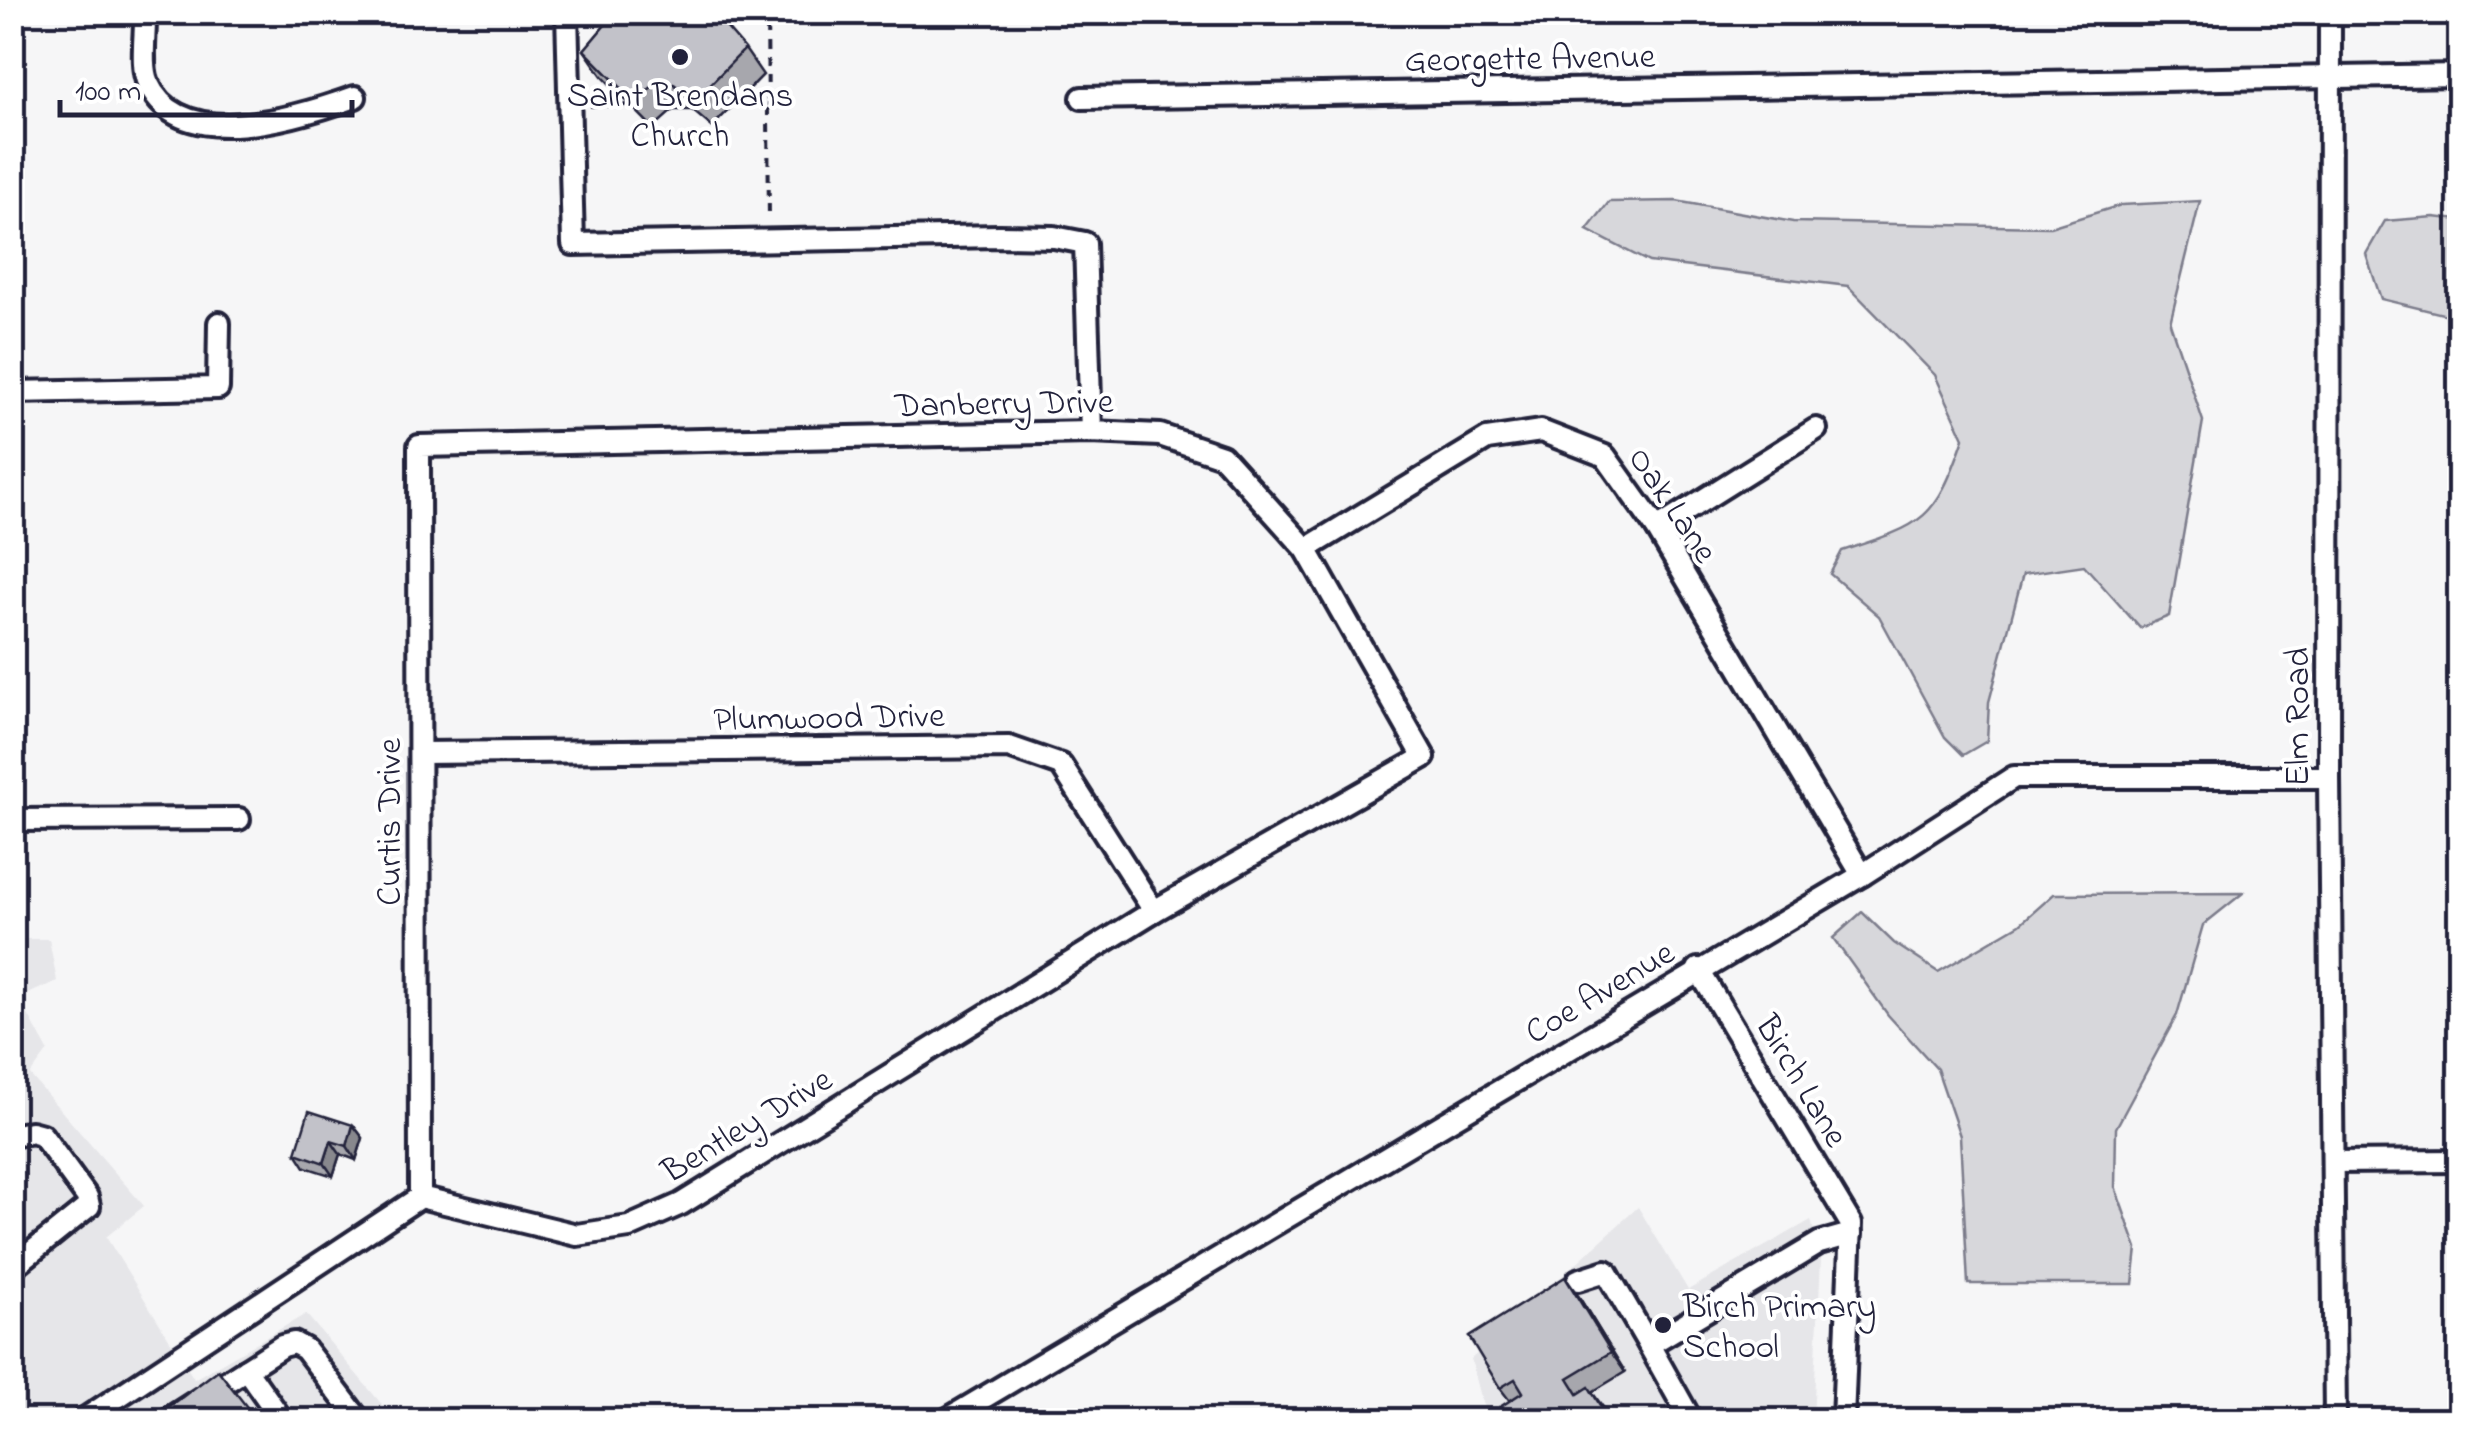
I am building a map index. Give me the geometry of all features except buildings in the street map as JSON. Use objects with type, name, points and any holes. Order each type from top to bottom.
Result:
[{"type":"street","points":[[145,12],[146,82],[171,114],[199,126],[297,117],[355,97]]},
{"type":"street","points":[[567,12],[574,244],[1054,237],[1085,244],[1091,432]]},
{"type":"street","name":"Elm Road","points":[[2330,12],[2329,777],[2335,1420]]},
{"type":"street","name":"Georgette Avenue","points":[[1082,98],[2460,75]]},
{"type":"street","points":[[12,392],[218,388],[218,324]]},
{"type":"street","points":[[1656,529],[1816,430]]},
{"type":"street","name":"Oak Lane","points":[[1306,550],[1487,439],[1541,431],[1606,456],[1656,529],[1862,875]]},
{"type":"street","name":"Danberry Drive","points":[[419,446],[1091,432],[1160,435],[1222,456],[1306,550],[1424,757]]},
{"type":"street","name":"Curtis Drive","points":[[419,446],[420,1198]]},
{"type":"street","name":"Plumwood Drive","points":[[422,752],[1009,747],[1061,765],[1154,911]]},
{"type":"street","name":"Bentley Drive","points":[[420,1198],[577,1235],[629,1227],[680,1204],[1154,911],[1424,757]]},
{"type":"street","name":"Coe Avenue","points":[[946,1420],[1698,969],[1862,875],[2014,777],[2329,777]]},
{"type":"street","points":[[12,820],[239,820]]},
{"type":"street","name":"Birch Lane","points":[[1698,969],[1851,1229]]},
{"type":"street","points":[[12,1136],[31,1132],[42,1135],[88,1197],[89,1206],[12,1268]]},
{"type":"street","points":[[2332,1162],[2460,1161]]},
{"type":"street","points":[[83,1420],[420,1198]]},
{"type":"street","points":[[1648,1345],[1819,1243],[1851,1229],[1843,1420]]},
{"type":"street","points":[[1578,1280],[1606,1271],[1692,1420]]},
{"type":"street","points":[[166,1420],[294,1343],[304,1350],[359,1420]]},
{"type":"street","points":[[246,1369],[282,1420]]},
{"type":"path","points":[[767,12],[769,240]]},
{"type":"path","points":[[735,103],[768,104]]},
{"type":"path","points":[[570,107],[631,105]]},
{"type":"shaded area","points":[[1676,201],[1793,222],[2050,227],[2121,205],[2200,201],[2170,323],[2203,421],[2169,616],[2140,628],[2084,565],[2023,574],[1989,702],[1987,741],[1963,755],[1945,737],[1879,616],[1830,574],[1842,551],[1909,525],[1935,503],[1944,487],[1964,438],[1935,375],[1848,286],[1649,262],[1587,230],[1609,202]]},
{"type":"shaded area","points":[[2434,217],[2459,220],[2459,318],[2381,299],[2366,254],[2385,221]]},
{"type":"shaded area","points":[[2243,893],[2203,925],[2177,1015],[2116,1128],[2115,1187],[2137,1249],[2133,1284],[1968,1284],[1960,1136],[1937,1069],[1888,1015],[1833,938],[1862,912],[1894,943],[1938,972],[2020,924],[2054,894]]},
{"type":"shaded area","points":[[13,939],[49,939],[57,981],[19,998],[48,1051],[30,1075],[144,1206],[106,1237],[194,1379],[306,1314],[395,1420],[13,1420]]},
{"type":"shaded area","name":"Birch Primary School","points":[[1638,1207],[1688,1290],[1811,1220],[1821,1259],[1813,1420],[1487,1420],[1471,1359]]},
{"type":"place","name":"Saint Brendans Church","points":[[680,57]]},
{"type":"place","name":"Birch Primary School","points":[[1663,1325]]}]
